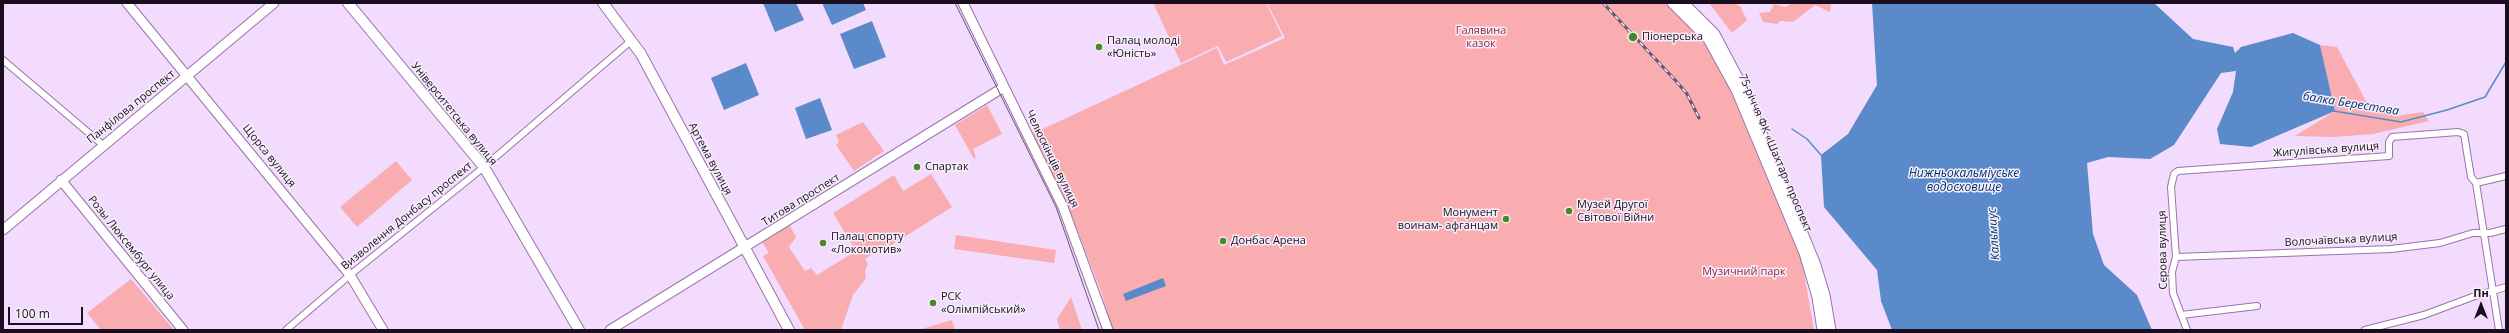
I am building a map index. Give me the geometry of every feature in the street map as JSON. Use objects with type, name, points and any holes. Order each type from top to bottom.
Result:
[{"type":"main road","name":"Щорса вулиця","points":[[127,3],[189,76],[350,275],[382,330]]},
{"type":"main road","name":"Панфілова проспект","points":[[3,230],[103,145],[189,76],[274,3]]},
{"type":"main road","name":"Університетська вулиця","points":[[348,3],[484,167],[579,330]]},
{"type":"main road","name":"Артема вулиця","points":[[603,3],[632,40],[744,249],[790,330]]},
{"type":"main road","name":"Челюскінців вулиця","points":[[963,3],[1063,207],[1108,330]]},
{"type":"main road","name":"75-річчя ФК «Шахтар» проспект","points":[[1672,3],[1708,39],[1736,90],[1806,258],[1817,297],[1822,330]]},
{"type":"main road","name":"75-річчя ФК «Шахтар» проспект","points":[[1684,3],[1703,21],[1722,46],[1757,117],[1816,265],[1825,295],[1831,330]]},
{"type":"main road","name":"Титова проспект","points":[[610,330],[744,249],[1004,87]]},
{"type":"main road","name":"Розы Люксембург улица","points":[[61,180],[183,330]]},
{"type":"street","name":"Визволення Донбасу проспект","points":[[286,330],[350,275],[484,167],[632,40]]},
{"type":"street","points":[[3,60],[103,145]]},
{"type":"street","name":"Жигулівська вулиця","points":[[2178,171],[2389,156],[2389,142],[2392,137],[2458,132],[2464,134],[2471,177],[2476,183]]},
{"type":"street","name":"Сєрова вулиця","points":[[2178,171],[2174,174],[2171,187],[2176,257],[2172,272],[2173,286],[2187,330]]},
{"type":"street","points":[[2499,330],[2494,290],[2483,233],[2476,183],[2506,176]]},
{"type":"street","name":"Волочаївська вулиця","points":[[2176,257],[2391,249],[2440,243],[2473,233],[2483,233],[2506,229]]},
{"type":"street","points":[[2365,330],[2424,315],[2506,287]]},
{"type":"street","points":[[2181,315],[2257,306]]},
{"type":"green space","points":[[1153,3],[1266,3],[1282,36],[1226,62],[1218,46],[1181,63]]},
{"type":"green space","points":[[1267,3],[1666,3],[1681,16],[1718,59],[1801,256],[1814,330],[1112,330],[1102,294],[1068,206],[1032,134],[1217,48],[1224,65],[1285,38]]},
{"type":"green space","points":[[1709,3],[1733,3],[1740,6],[1747,20],[1732,33]]},
{"type":"green space","points":[[1793,3],[1831,3],[1830,12],[1815,5],[1793,22],[1780,21],[1777,24],[1763,22],[1759,13],[1770,12],[1774,4],[1785,7]]},
{"type":"green space","points":[[2320,45],[2337,47],[2368,105],[2396,116],[2423,112],[2429,121],[2373,134],[2334,137],[2295,136],[2335,111]]},
{"type":"green space","points":[[987,105],[1002,134],[973,149],[976,157],[974,159],[955,125]]},
{"type":"green space","points":[[863,122],[884,151],[854,171],[836,145],[839,142],[836,135]]},
{"type":"green space","points":[[396,161],[412,180],[357,227],[340,207]]},
{"type":"green space","points":[[931,174],[952,207],[890,246],[888,244],[865,259],[868,264],[865,270],[866,278],[853,295],[841,330],[805,330],[763,256],[769,253],[762,242],[789,224],[796,237],[789,247],[805,271],[811,268],[817,275],[856,251],[833,213],[894,175],[903,191]]},
{"type":"green space","points":[[956,235],[1056,250],[1054,263],[954,249]]},
{"type":"green space","points":[[131,279],[174,330],[101,330],[87,313]]},
{"type":"green space","points":[[1071,297],[1082,330],[1060,330],[1057,319]]},
{"type":"green space","points":[[952,320],[955,330],[918,330]]},
{"type":"water","points":[[763,3],[796,3],[804,20],[775,32]]},
{"type":"water","points":[[822,3],[863,3],[866,10],[832,25]]},
{"type":"water","name":"Нижньокальміуське водосховище","points":[[1872,3],[2154,3],[2193,39],[2233,47],[2235,53],[2241,47],[2293,33],[2320,45],[2335,111],[2251,147],[2220,144],[2217,129],[2233,92],[2236,71],[2221,73],[2174,145],[2150,159],[2108,157],[2087,163],[2093,234],[2104,265],[2137,295],[2152,330],[1892,330],[1881,301],[1877,270],[1824,207],[1821,155],[1848,134],[1877,85]]},
{"type":"water","points":[[872,21],[886,57],[854,69],[840,34]]},
{"type":"water","points":[[746,63],[759,95],[724,110],[711,78]]},
{"type":"water","points":[[820,98],[832,130],[806,139],[795,108]]},
{"type":"water","points":[[1163,278],[1166,286],[1126,301],[1123,294]]},
{"type":"waterway","name":"балка Берестова","points":[[2334,111],[2401,122],[2447,110],[2485,97],[2506,62]]},
{"type":"waterway","points":[[1792,129],[1807,139],[1821,155]]},
{"type":"tram line","points":[[955,3],[1056,207],[1099,330]]},
{"type":"railway","points":[[1603,3],[1687,94],[1699,118]]},
{"type":"place","name":"Піонерська","points":[[1633,37]]},
{"type":"place","name":"Палац молоді «Юність»","points":[[1099,47]]},
{"type":"place","name":"Спартак","points":[[917,167]]},
{"type":"place","name":"Музей Другої Світової Війни","points":[[1569,211]]},
{"type":"place","name":"Монумент воинам- афганцам","points":[[1506,219]]},
{"type":"place","name":"Донбас Арена","points":[[1223,241]]},
{"type":"place","name":"Палац спорту «Локомотив»","points":[[823,243]]},
{"type":"place","name":"РСК «Олімпійський»","points":[[933,303]]},
{"type":"park label","name":"Галявина казок","points":[[1481,37]]},
{"type":"park label","name":"Музичний парк","points":[[1744,272]]},
{"type":"water label","name":"Кальмиус","points":[[1994,234]]}]
